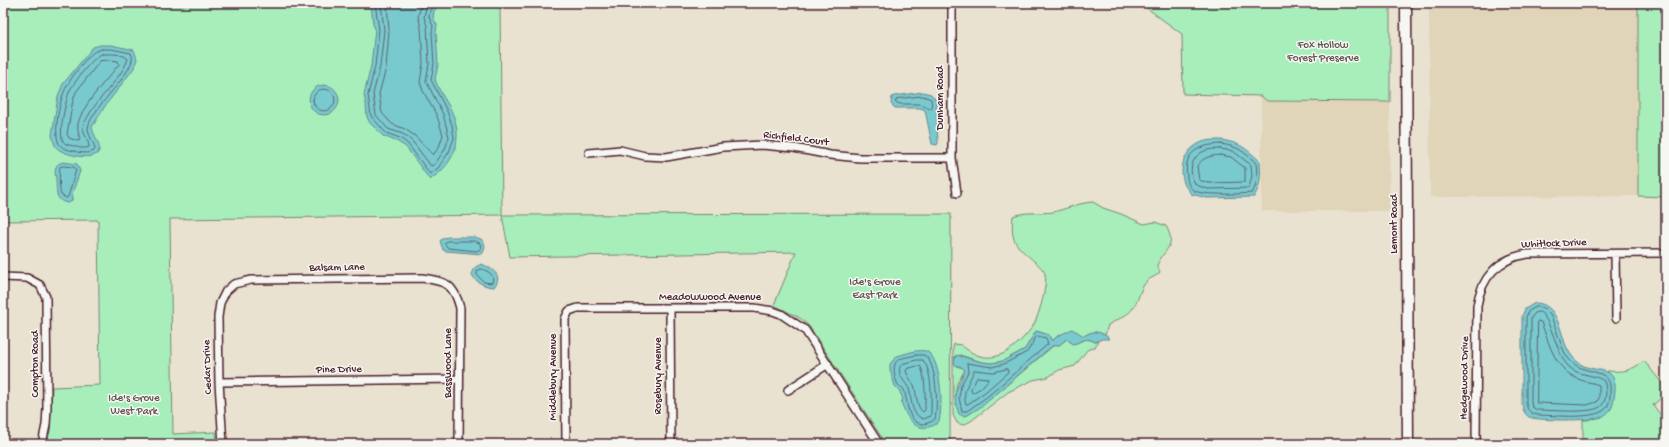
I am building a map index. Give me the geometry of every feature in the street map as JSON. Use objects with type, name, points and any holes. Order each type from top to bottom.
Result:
[{"type":"main road","name":"Lemont Road","points":[[1406,3],[1408,444]]},
{"type":"street","name":"Dunham Road","points":[[952,3],[952,158],[957,192]]},
{"type":"street","name":"Richfield Court","points":[[590,153],[620,150],[644,156],[666,157],[723,147],[762,145],[794,148],[830,155],[860,158],[952,158]]},
{"type":"street","name":"Whitlock Drive","points":[[1477,311],[1478,298],[1484,283],[1497,265],[1511,258],[1528,254],[1666,253]]},
{"type":"street","points":[[1615,254],[1616,318]]},
{"type":"street","name":"Compton Road","points":[[3,277],[22,277],[40,286],[46,301],[47,408],[46,425],[42,444]]},
{"type":"street","name":"Balsam Lane","points":[[226,291],[234,284],[251,280],[422,278],[436,280],[449,285]]},
{"type":"street","name":"Basswood Lane","points":[[449,285],[457,294],[460,308],[459,444]]},
{"type":"street","name":"Cedar Drive","points":[[223,444],[219,382],[218,317],[220,303],[226,291]]},
{"type":"street","name":"Meadowwood Avenue","points":[[569,311],[578,308],[754,308],[773,311],[789,318],[804,330],[880,444]]},
{"type":"street","name":"Rosebury Avenue","points":[[670,309],[671,444]]},
{"type":"street","name":"Middlebury Avenue","points":[[566,444],[565,319],[569,311]]},
{"type":"street","name":"Hedgewood Drive","points":[[1476,444],[1477,311]]},
{"type":"street","points":[[788,390],[828,364]]},
{"type":"street","name":"Pine Drive","points":[[219,382],[459,379]]},
{"type":"shaded area","points":[[1429,3],[1638,3],[1638,196],[1430,197]]},
{"type":"shaded area","points":[[1261,96],[1267,101],[1390,102],[1389,211],[1262,211]]},
{"type":"green space","name":"Ide's Grove West Park","points":[[3,3],[500,3],[502,215],[170,219],[173,434],[216,432],[217,444],[46,444],[50,431],[52,387],[100,385],[98,220],[3,221]]},
{"type":"green space","name":"Fox Hollow Forest Preserve","points":[[1140,3],[1390,3],[1390,102],[1267,101],[1261,96],[1183,94],[1182,34]]},
{"type":"green space","points":[[1638,3],[1666,3],[1666,197],[1638,196]]},
{"type":"green space","points":[[1093,202],[1103,208],[1144,224],[1155,222],[1166,226],[1169,233],[1170,243],[1157,265],[1160,272],[1145,284],[1134,307],[1125,315],[1108,325],[1105,335],[1094,332],[1084,336],[1075,331],[1059,335],[1054,340],[1051,340],[1049,335],[1036,331],[1025,349],[1003,361],[992,363],[982,362],[960,355],[954,357],[956,366],[965,370],[957,383],[955,398],[982,406],[1053,346],[1059,345],[1067,339],[1070,342],[1077,343],[1086,340],[1095,342],[1098,341],[1095,347],[1087,350],[1075,366],[1059,370],[1048,377],[1033,380],[1008,392],[971,421],[963,425],[957,423],[953,415],[954,344],[961,345],[969,351],[982,357],[992,357],[1002,354],[1023,338],[1034,324],[1040,307],[1046,279],[1045,274],[1041,267],[1016,243],[1012,232],[1013,216],[1053,212]]},
{"type":"green space","name":"Ide's Grove East Park","points":[[951,214],[950,444],[886,444],[809,326],[800,318],[774,305],[796,252],[510,257],[502,215]]},
{"type":"green space","points":[[1644,361],[1666,388],[1666,394],[1653,405],[1666,422],[1666,444],[1583,444],[1583,420],[1588,420],[1611,408],[1614,383],[1607,371],[1627,370]]},
{"type":"water","points":[[371,3],[440,3],[434,11],[433,18],[437,25],[438,65],[435,79],[454,118],[457,142],[448,163],[430,180],[406,147],[383,136],[370,123],[367,117],[364,95],[371,66],[375,29],[373,24]]},
{"type":"water","points":[[111,45],[134,50],[137,59],[134,68],[105,106],[92,127],[99,145],[99,151],[96,154],[85,157],[71,155],[59,150],[56,147],[52,135],[58,96],[63,84],[93,47]]},
{"type":"water","points":[[324,85],[335,89],[339,100],[335,111],[324,115],[313,111],[309,100],[313,89]]},
{"type":"water","points":[[923,92],[931,94],[936,100],[937,145],[932,144],[925,110],[920,108],[895,108],[891,104],[892,97],[894,96]]},
{"type":"water","points":[[1221,140],[1242,147],[1260,161],[1260,180],[1254,197],[1207,198],[1191,194],[1185,186],[1182,170],[1183,163],[1188,152],[1198,144],[1205,141]]},
{"type":"water","points":[[63,162],[77,164],[80,171],[72,194],[72,200],[69,203],[61,200],[57,195],[55,169],[58,164]]},
{"type":"water","points":[[474,237],[481,239],[485,244],[484,250],[482,254],[443,250],[440,241],[443,238]]},
{"type":"water","points":[[482,264],[496,273],[498,279],[494,287],[478,282],[474,278],[472,271]]},
{"type":"water","points":[[1535,303],[1548,307],[1553,312],[1566,346],[1577,361],[1582,365],[1605,371],[1613,377],[1615,391],[1613,405],[1602,417],[1577,420],[1553,420],[1529,417],[1523,410],[1522,316],[1525,309]]},
{"type":"water","points":[[1072,329],[1084,336],[1093,332],[1099,332],[1109,339],[1102,339],[1095,342],[1086,339],[1073,344],[1067,339],[1059,345],[1052,346],[982,406],[968,415],[963,416],[959,414],[955,396],[957,387],[965,370],[960,366],[956,366],[954,363],[956,355],[982,362],[992,363],[1003,361],[1025,349],[1036,331],[1049,335],[1051,340],[1054,340],[1056,337]]},
{"type":"water","points":[[915,351],[925,351],[930,354],[934,359],[939,376],[941,406],[939,421],[928,427],[918,426],[910,420],[901,402],[903,399],[899,390],[895,386],[890,370],[890,364],[897,356]]}]
